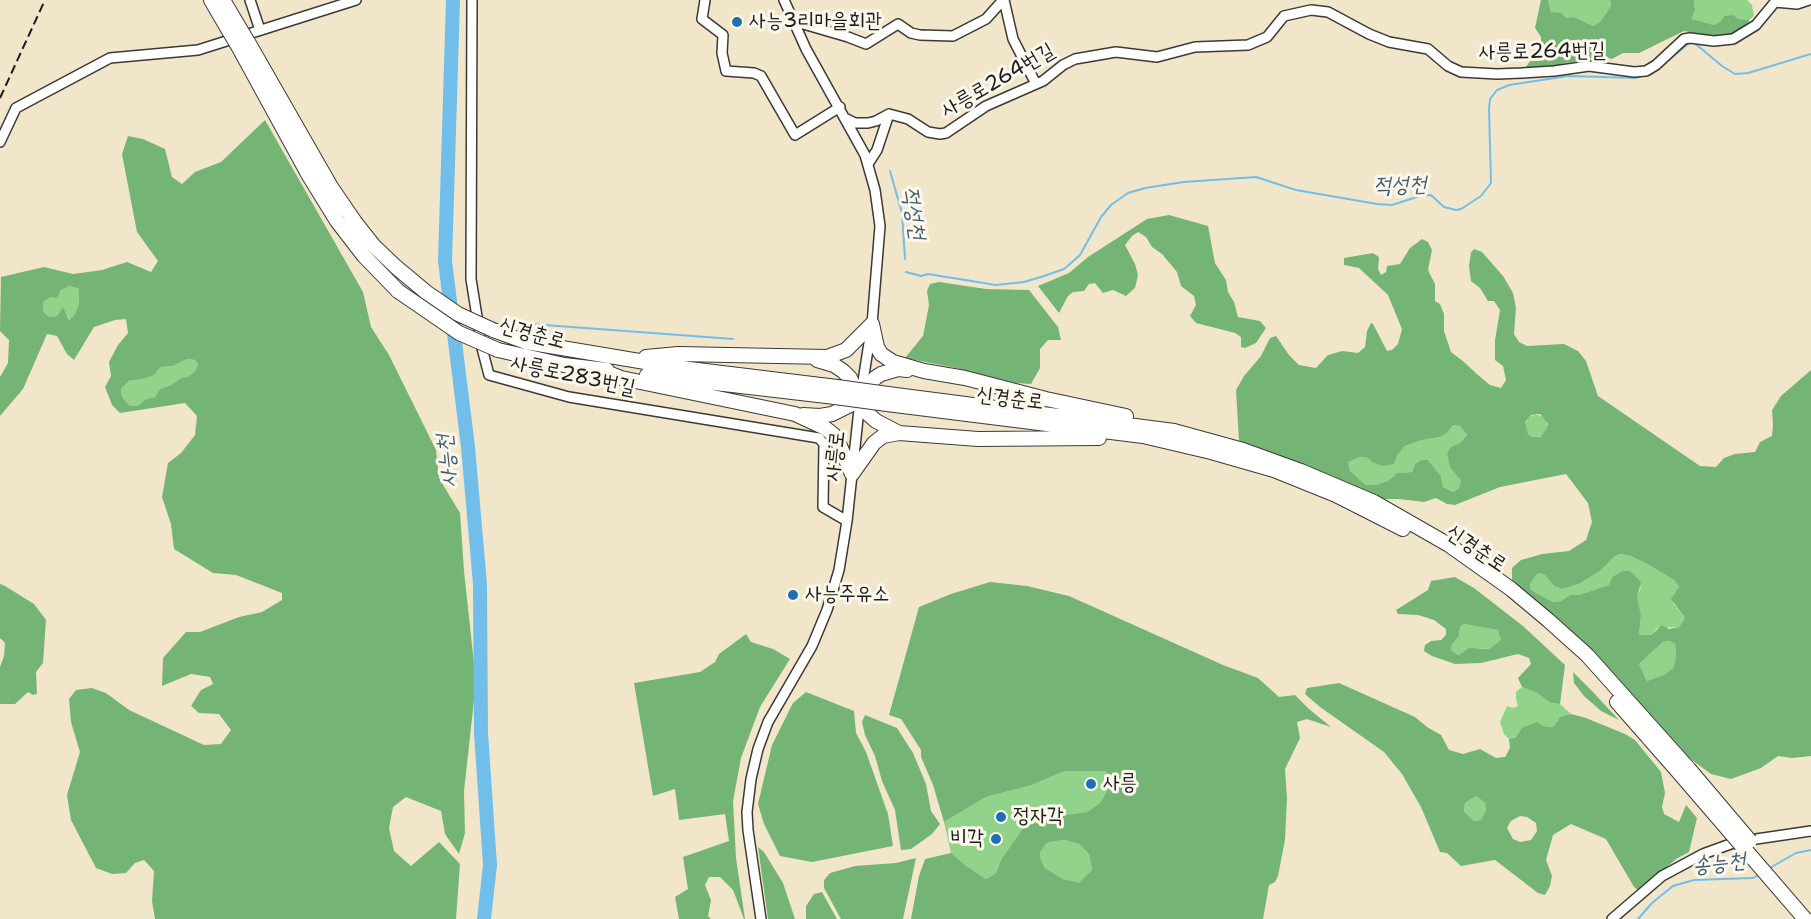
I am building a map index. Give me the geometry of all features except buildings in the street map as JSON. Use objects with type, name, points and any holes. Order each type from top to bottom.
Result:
[{"type":"highway","name":"신경춘로","points":[[211,0],[234,29],[331,187],[361,230],[396,267],[458,314],[526,342],[836,392],[1143,436],[1274,470],[1356,505],[1414,534],[1454,559],[1504,594],[1550,632],[1593,673],[1685,772],[1811,914]]},
{"type":"highway","name":"신경춘로","points":[[223,0],[234,29]]},
{"type":"highway","name":"신경춘로","points":[[243,44],[308,174],[337,221],[364,256],[398,291],[459,333],[498,350],[564,366],[836,392]]},
{"type":"highway","points":[[626,358],[678,354],[806,357],[838,354],[854,343],[872,324]]},
{"type":"highway","points":[[872,324],[877,347],[881,354],[893,362],[924,371]]},
{"type":"highway","points":[[806,357],[834,365],[843,371],[850,378],[867,413],[876,422],[899,433]]},
{"type":"highway","points":[[598,369],[621,378],[795,414],[820,416],[832,414],[860,399],[874,378],[881,374],[898,369],[924,371],[965,378],[1174,430]]},
{"type":"highway","name":"신경춘로","points":[[888,399],[1174,430],[1243,450],[1301,471],[1374,502],[1449,545],[1510,589],[1587,655],[1805,919]]},
{"type":"highway","points":[[795,414],[825,428],[834,435],[852,474]]},
{"type":"highway","points":[[852,474],[874,443],[883,436],[899,433],[978,439],[1060,440],[1143,436]]},
{"type":"street","points":[[250,0],[260,30]]},
{"type":"street","points":[[0,142],[16,108],[110,58],[198,50],[356,0]]},
{"type":"street","name":"사릉로283번길","points":[[472,0],[471,279],[482,348],[489,375],[569,397],[819,438],[824,444],[824,507],[847,521]]},
{"type":"street","points":[[705,0],[702,19],[723,35],[722,52],[726,70],[761,76],[795,135],[840,107]]},
{"type":"street","name":"사릉로","points":[[760,919],[747,812],[754,764],[768,722],[805,660],[827,610],[838,570],[847,521],[860,399],[872,324],[880,226],[875,190],[858,140],[806,49],[784,0]]},
{"type":"street","points":[[793,21],[848,37],[866,45],[898,24],[911,33],[952,36],[986,19],[1004,0]]},
{"type":"street","points":[[1004,0],[1013,39],[1036,84]]},
{"type":"street","name":"사릉로264번길","points":[[889,114],[908,119],[928,132],[946,133],[986,106],[1043,81],[1069,61],[1116,52],[1157,57],[1186,48],[1256,43],[1267,37],[1284,16],[1311,10],[1328,12],[1389,42],[1428,49],[1448,66],[1461,72],[1501,74],[1554,71],[1589,66],[1640,72],[1656,65],[1684,39],[1733,39],[1756,25],[1775,2],[1797,4],[1809,0]]},
{"type":"street","points":[[847,119],[855,123],[868,123],[889,114]]},
{"type":"street","points":[[868,164],[877,150],[889,114]]},
{"type":"street","points":[[1612,919],[1662,876],[1702,854],[1736,842],[1811,831]]},
{"type":"green space","points":[[1541,0],[1548,0],[1551,12],[1561,13],[1566,18],[1574,17],[1593,26],[1600,22],[1611,6],[1610,0],[1694,0],[1695,10],[1691,19],[1714,25],[1725,16],[1733,15],[1738,19],[1749,20],[1748,25],[1737,33],[1721,38],[1684,31],[1639,53],[1623,53],[1612,59],[1603,56],[1564,63],[1555,68],[1527,71],[1525,68],[1541,47],[1541,37],[1535,28]]},
{"type":"green space","points":[[1548,0],[1610,0],[1611,6],[1600,22],[1593,26],[1574,17],[1566,18],[1551,12]]},
{"type":"green space","points":[[1694,0],[1747,0],[1752,5],[1754,16],[1749,20],[1738,19],[1714,25],[1690,19],[1695,10]]},
{"type":"green space","points":[[265,120],[363,292],[371,327],[389,355],[436,450],[439,478],[460,513],[476,682],[464,791],[465,833],[459,854],[445,834],[441,811],[406,797],[393,807],[389,828],[394,851],[411,866],[439,842],[460,864],[456,919],[155,919],[152,901],[154,871],[144,860],[135,863],[126,873],[112,874],[96,868],[71,820],[67,795],[80,752],[71,722],[69,699],[76,690],[92,688],[106,693],[129,710],[204,745],[221,744],[231,730],[219,714],[199,713],[191,706],[201,690],[213,684],[210,677],[191,674],[162,686],[163,658],[186,632],[200,632],[239,617],[262,612],[282,600],[282,593],[236,575],[213,573],[174,549],[171,524],[162,497],[168,463],[181,453],[195,435],[197,416],[185,403],[120,413],[112,405],[105,387],[111,376],[109,362],[128,333],[126,319],[94,327],[74,360],[67,354],[57,336],[47,334],[23,389],[0,416],[0,377],[8,363],[9,340],[0,331],[1,277],[44,267],[73,274],[102,270],[127,262],[151,272],[158,261],[137,232],[122,154],[128,136],[143,139],[165,149],[172,177],[182,184],[195,172],[221,162]],"holes":[[[70,286],[79,289],[79,304],[75,315],[69,320],[63,307],[57,316],[49,317],[43,311],[43,302],[51,297],[57,298],[61,290]],[[187,359],[195,360],[198,365],[195,371],[188,377],[181,378],[160,389],[155,397],[146,399],[138,406],[130,406],[122,397],[121,389],[129,381],[154,375],[160,367],[173,366]]]},
{"type":"green space","points":[[1169,215],[1208,226],[1215,263],[1226,280],[1238,317],[1260,321],[1266,328],[1256,343],[1245,348],[1241,347],[1241,337],[1235,333],[1196,323],[1190,316],[1196,305],[1194,296],[1181,286],[1177,272],[1162,254],[1138,232],[1125,245],[1138,275],[1135,288],[1126,296],[1113,290],[1103,293],[1095,283],[1089,284],[1084,291],[1073,292],[1068,296],[1059,313],[1038,286],[1069,273],[1088,257],[1147,219]]},
{"type":"green space","points":[[1422,239],[1428,242],[1432,250],[1428,270],[1435,284],[1435,301],[1440,304],[1444,314],[1444,331],[1451,352],[1490,385],[1501,388],[1506,380],[1503,366],[1495,360],[1495,340],[1500,310],[1494,301],[1488,301],[1480,288],[1471,281],[1469,266],[1471,252],[1474,249],[1482,252],[1503,276],[1513,293],[1516,308],[1514,334],[1519,342],[1527,346],[1564,344],[1578,351],[1586,361],[1598,396],[1700,466],[1716,467],[1724,458],[1735,454],[1755,452],[1760,442],[1772,436],[1772,410],[1781,396],[1811,370],[1811,756],[1792,758],[1778,756],[1761,768],[1731,779],[1711,774],[1685,755],[1590,648],[1512,583],[1512,568],[1521,560],[1542,554],[1569,551],[1586,540],[1592,522],[1588,503],[1566,474],[1500,487],[1455,505],[1447,504],[1436,498],[1424,502],[1379,499],[1334,477],[1239,441],[1236,390],[1244,376],[1261,356],[1270,338],[1276,336],[1299,365],[1316,368],[1328,355],[1342,351],[1358,353],[1365,347],[1367,331],[1371,323],[1387,351],[1392,350],[1398,344],[1402,329],[1388,295],[1359,268],[1344,265],[1344,258],[1373,253],[1379,257],[1378,269],[1381,275],[1386,272],[1387,266],[1400,264],[1410,248]],"holes":[[[1540,414],[1548,424],[1540,437],[1528,434],[1525,422],[1531,415]],[[1453,425],[1460,426],[1467,435],[1447,453],[1450,467],[1461,480],[1459,488],[1453,492],[1443,487],[1441,476],[1428,460],[1421,460],[1415,464],[1412,472],[1397,473],[1388,481],[1375,485],[1366,485],[1350,471],[1348,462],[1360,457],[1368,458],[1383,466],[1394,464],[1397,455],[1405,446],[1447,433]],[[1620,554],[1631,556],[1674,580],[1679,587],[1671,599],[1685,618],[1679,627],[1669,629],[1662,625],[1651,635],[1639,635],[1641,615],[1637,598],[1641,582],[1630,571],[1622,571],[1612,577],[1609,585],[1579,595],[1570,595],[1561,601],[1553,602],[1531,590],[1530,584],[1538,573],[1545,575],[1554,586],[1562,589],[1579,584],[1600,571]],[[1669,641],[1675,644],[1676,658],[1673,668],[1664,675],[1647,681],[1639,664],[1663,642]]]},
{"type":"green space","points":[[939,282],[986,289],[1029,290],[1058,327],[1061,340],[1048,340],[1040,349],[1040,368],[1031,384],[1015,383],[905,358],[923,336],[929,305],[927,291],[930,284]]},
{"type":"green space","points":[[70,286],[79,289],[76,315],[70,320],[63,308],[57,316],[49,317],[43,311],[43,302]]},
{"type":"green space","points":[[187,359],[195,360],[198,365],[195,371],[187,378],[181,378],[161,389],[155,397],[146,399],[138,406],[130,406],[122,397],[121,389],[129,381],[142,379],[160,367],[173,366]]},
{"type":"green space","points":[[1536,415],[1544,418],[1547,426],[1544,434],[1536,437],[1528,434],[1525,426],[1528,418]]},
{"type":"green space","points":[[1453,425],[1460,426],[1467,435],[1461,442],[1451,447],[1461,480],[1459,488],[1453,492],[1443,487],[1441,476],[1428,460],[1421,460],[1415,464],[1412,472],[1397,473],[1388,481],[1375,485],[1366,485],[1350,471],[1348,462],[1352,460],[1360,457],[1396,455],[1405,446],[1440,437],[1447,433]]},
{"type":"green space","points":[[1620,554],[1631,556],[1674,580],[1679,587],[1673,603],[1685,618],[1679,627],[1657,628],[1651,635],[1639,635],[1641,615],[1636,598],[1641,588],[1630,571],[1622,571],[1612,577],[1609,585],[1579,595],[1570,595],[1561,601],[1553,602],[1531,590],[1530,584],[1538,573],[1545,575],[1554,586],[1562,589],[1579,584],[1600,571]]},
{"type":"green space","points":[[1455,577],[1474,588],[1523,626],[1565,665],[1560,704],[1551,703],[1537,693],[1522,687],[1518,678],[1531,664],[1529,658],[1518,654],[1481,663],[1455,664],[1424,651],[1425,645],[1431,641],[1441,640],[1446,635],[1446,629],[1434,620],[1418,615],[1398,614],[1396,610],[1428,590],[1431,581]],"holes":[[[1464,624],[1498,630],[1501,640],[1489,649],[1469,648],[1459,655],[1452,651],[1451,646],[1459,636],[1460,627]]]},
{"type":"green space","points":[[990,582],[1027,586],[1069,596],[1223,665],[1258,678],[1279,697],[1295,695],[1331,727],[1307,719],[1297,722],[1300,738],[1285,769],[1287,798],[1285,840],[1278,876],[1275,882],[1269,885],[1263,919],[911,919],[919,876],[925,859],[951,853],[986,879],[996,873],[1001,860],[1025,826],[1087,812],[1100,803],[1113,780],[1105,771],[1065,771],[1032,785],[986,797],[944,822],[933,785],[921,757],[921,750],[901,719],[889,715],[919,607]],"holes":[[[1064,840],[1079,844],[1089,854],[1092,870],[1079,883],[1063,879],[1045,868],[1040,853],[1049,842]]]},
{"type":"green space","points":[[0,584],[34,604],[46,620],[43,663],[36,672],[37,694],[33,695],[28,692],[15,704],[0,704],[0,667],[5,643],[0,638]]},
{"type":"green space","points":[[1464,624],[1498,630],[1502,640],[1489,649],[1480,648],[1460,655],[1452,651],[1451,646],[1459,636],[1460,627]]},
{"type":"green space","points":[[746,634],[751,642],[773,649],[790,659],[760,707],[741,758],[733,801],[736,858],[745,919],[733,890],[720,877],[709,877],[705,885],[711,900],[708,916],[711,919],[679,919],[675,897],[688,889],[683,857],[729,841],[725,814],[679,820],[675,789],[653,796],[634,683],[700,672],[715,662],[719,654]]},
{"type":"green space","points":[[1669,641],[1675,644],[1676,658],[1673,668],[1664,675],[1647,681],[1639,664],[1663,642]]},
{"type":"green space","points":[[1573,672],[1619,720],[1601,711],[1584,696],[1574,683]]},
{"type":"green space","points":[[1339,683],[1415,717],[1441,735],[1449,750],[1463,754],[1480,749],[1496,758],[1505,757],[1510,748],[1509,739],[1516,737],[1522,728],[1537,722],[1543,726],[1553,727],[1560,717],[1571,714],[1625,734],[1635,740],[1661,772],[1665,793],[1662,807],[1664,814],[1679,822],[1686,805],[1697,818],[1689,852],[1676,859],[1639,891],[1634,887],[1606,839],[1571,824],[1553,835],[1546,860],[1552,876],[1545,895],[1538,893],[1495,860],[1461,866],[1447,853],[1440,852],[1421,807],[1402,774],[1384,752],[1320,707],[1305,694],[1307,688]],"holes":[[[1476,796],[1485,803],[1486,810],[1481,820],[1474,821],[1464,811],[1465,803]],[[1520,816],[1527,817],[1536,823],[1537,831],[1531,840],[1520,842],[1513,839],[1507,828],[1511,821]]]},
{"type":"green space","points":[[1522,687],[1537,693],[1551,703],[1560,704],[1571,714],[1560,717],[1553,727],[1543,726],[1509,739],[1504,734],[1500,722],[1507,706],[1513,708],[1518,706],[1516,692]]},
{"type":"green space","points":[[806,692],[854,711],[856,733],[866,752],[888,814],[893,846],[812,862],[780,856],[764,824],[758,804],[772,745],[793,703]]},
{"type":"green space","points":[[865,715],[897,728],[913,753],[926,784],[931,811],[940,824],[932,834],[911,849],[901,850],[895,810],[865,735],[862,722]]},
{"type":"green space","name":"사릉","points":[[1065,771],[1105,771],[1113,780],[1100,803],[1087,812],[1049,819],[1001,860],[996,873],[986,879],[951,853],[944,822],[986,797],[1032,785]]},
{"type":"green space","points":[[1476,796],[1485,803],[1486,810],[1481,820],[1474,821],[1464,811],[1465,803]]},
{"type":"green space","points":[[1064,840],[1079,844],[1089,854],[1092,870],[1079,884],[1063,879],[1045,868],[1041,860],[1040,853],[1045,845],[1049,842]]},
{"type":"green space","points":[[758,847],[764,852],[783,883],[795,919],[768,919]]},
{"type":"green space","points":[[916,858],[903,919],[841,919],[824,888],[824,880],[830,873],[855,866],[896,863]]},
{"type":"green space","points":[[822,892],[837,919],[806,919],[806,906],[814,894]]},
{"type":"waterway","name":"사능천","points":[[453,0],[445,261],[468,447],[480,584],[481,733],[490,865],[484,919]]},
{"type":"waterway","name":"적성천","points":[[1662,65],[1692,41],[1735,74],[1748,73],[1811,54]]},
{"type":"waterway","name":"적성천","points":[[906,272],[921,276],[928,274],[996,285],[1024,282],[1041,277],[1064,269],[1080,255],[1101,217],[1111,205],[1128,193],[1184,182],[1256,177],[1296,190],[1377,204],[1392,205],[1431,195],[1444,207],[1461,209],[1481,196],[1491,183],[1489,109],[1490,99],[1497,90],[1509,85],[1568,76],[1636,78],[1644,75]]},
{"type":"waterway","name":"적성천","points":[[890,171],[902,213],[905,259]]},
{"type":"waterway","points":[[531,324],[733,339]]},
{"type":"waterway","name":"송능천","points":[[1768,869],[1796,853],[1811,850]]},
{"type":"waterway","name":"송능천","points":[[1638,919],[1652,903],[1673,886],[1694,880],[1753,878],[1760,874]]},
{"type":"railway","points":[[0,98],[45,0]]},
{"type":"place","name":"사능3리마을회관","points":[[737,22]]},
{"type":"place","name":"사능주유소","points":[[793,595]]},
{"type":"place","name":"사릉","points":[[1091,784]]},
{"type":"place","name":"정자각","points":[[1001,817]]},
{"type":"place","name":"비각","points":[[996,839]]}]
